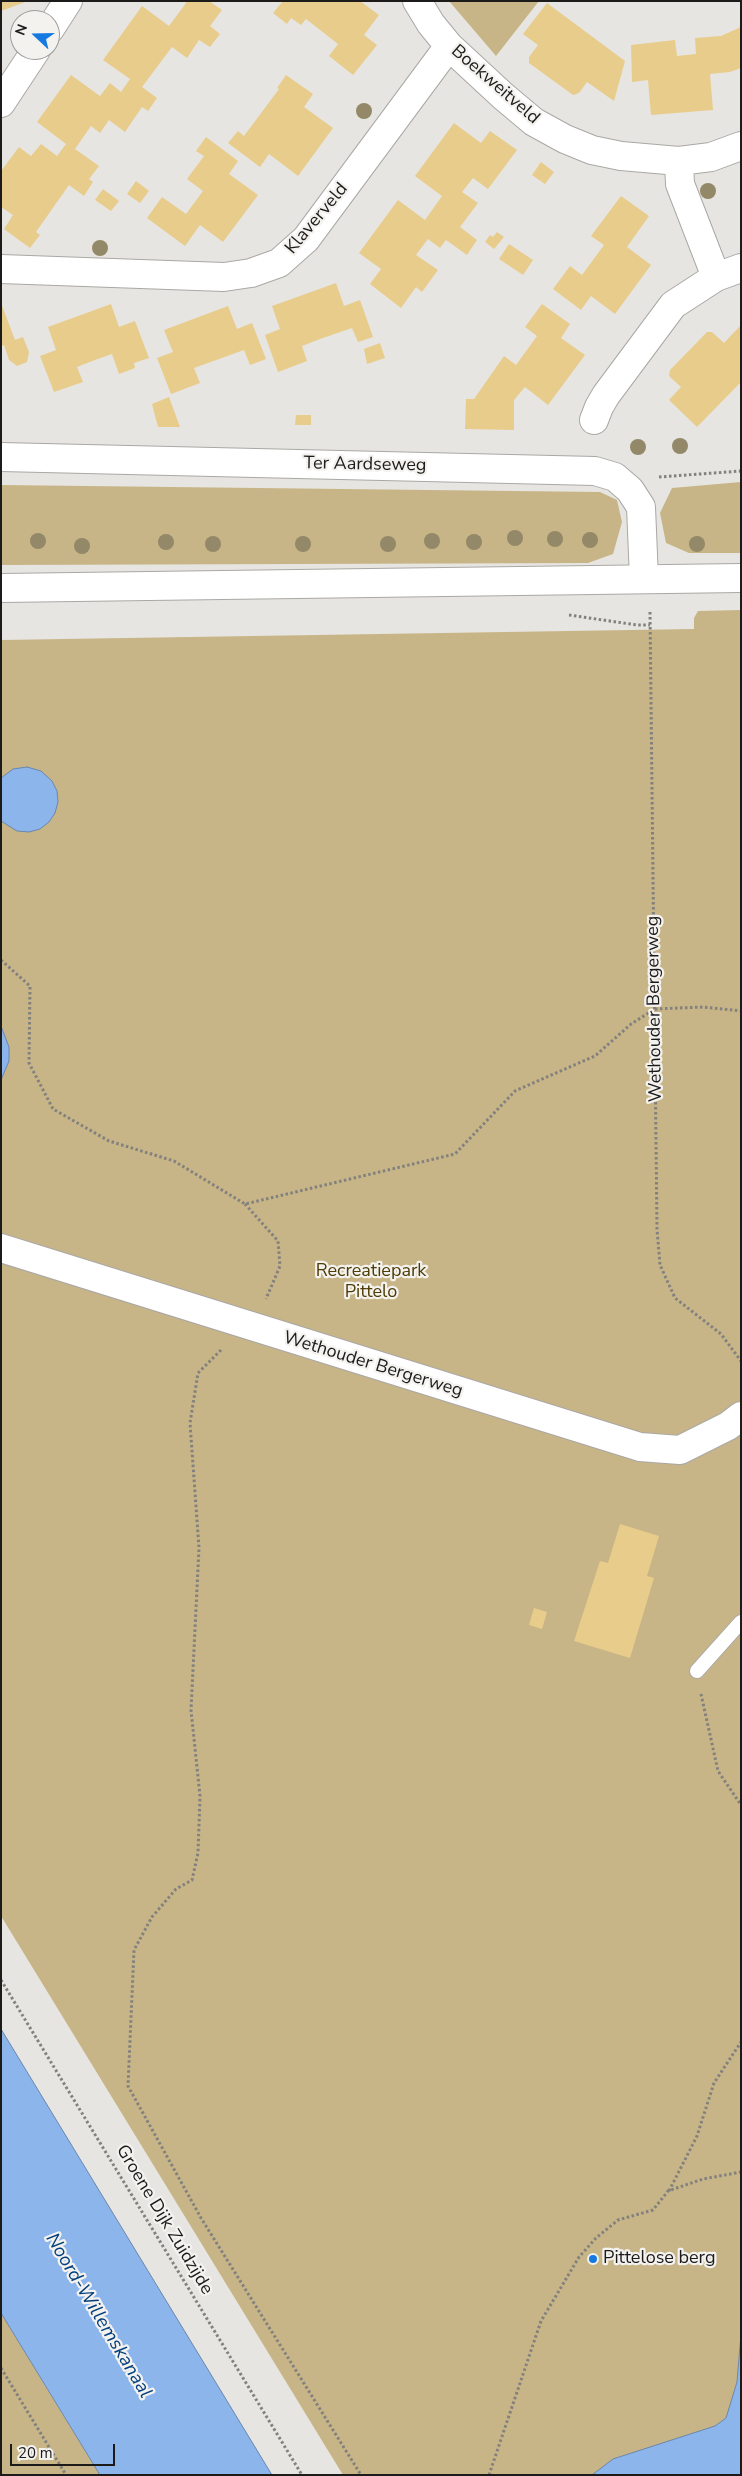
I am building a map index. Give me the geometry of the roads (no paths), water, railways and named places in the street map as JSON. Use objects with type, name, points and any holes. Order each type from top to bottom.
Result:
[{"type":"street","points":[[60,13],[68,1]]},
{"type":"street","name":"Boekweitveld","points":[[417,1],[431,24],[449,46],[534,122],[564,139],[592,150],[621,156],[679,161],[712,157],[741,146]]},
{"type":"street","name":"Klaverveld","points":[[1,269],[224,277],[251,273],[279,263],[306,239],[449,46]]},
{"type":"street","points":[[1,103],[29,60]]},
{"type":"street","points":[[594,420],[599,406],[606,395],[674,306],[729,273],[680,184],[679,161]]},
{"type":"street","name":"Ter Aardseweg","points":[[1,457],[595,471],[615,477],[630,490],[641,507],[644,579]]},
{"type":"street","points":[[1,588],[741,578]]},
{"type":"street","name":"Wethouder Bergerweg","points":[[1,1248],[247,1326],[640,1446],[680,1450],[728,1426],[741,1416]]},
{"type":"lane","points":[[697,1671],[741,1622]]},
{"type":"water","points":[[27,767],[41,771],[52,781],[57,791],[58,802],[55,813],[49,822],[40,829],[29,832],[17,831],[1,821],[1,778],[13,769]]},
{"type":"water","points":[[1,1026],[9,1047],[9,1061],[1,1080]]},
{"type":"water","name":"Noord-Willemskanaal","points":[[1,2029],[272,2475],[100,2475],[1,2313]]},
{"type":"water","points":[[741,2334],[741,2475],[592,2475],[613,2459],[715,2426],[726,2418],[737,2382]]},
{"type":"place","name":"Pittelose berg","points":[[593,2259]]},
{"type":"park label","name":"Recreatiepark Pittelo","points":[[371,1282]]}]
